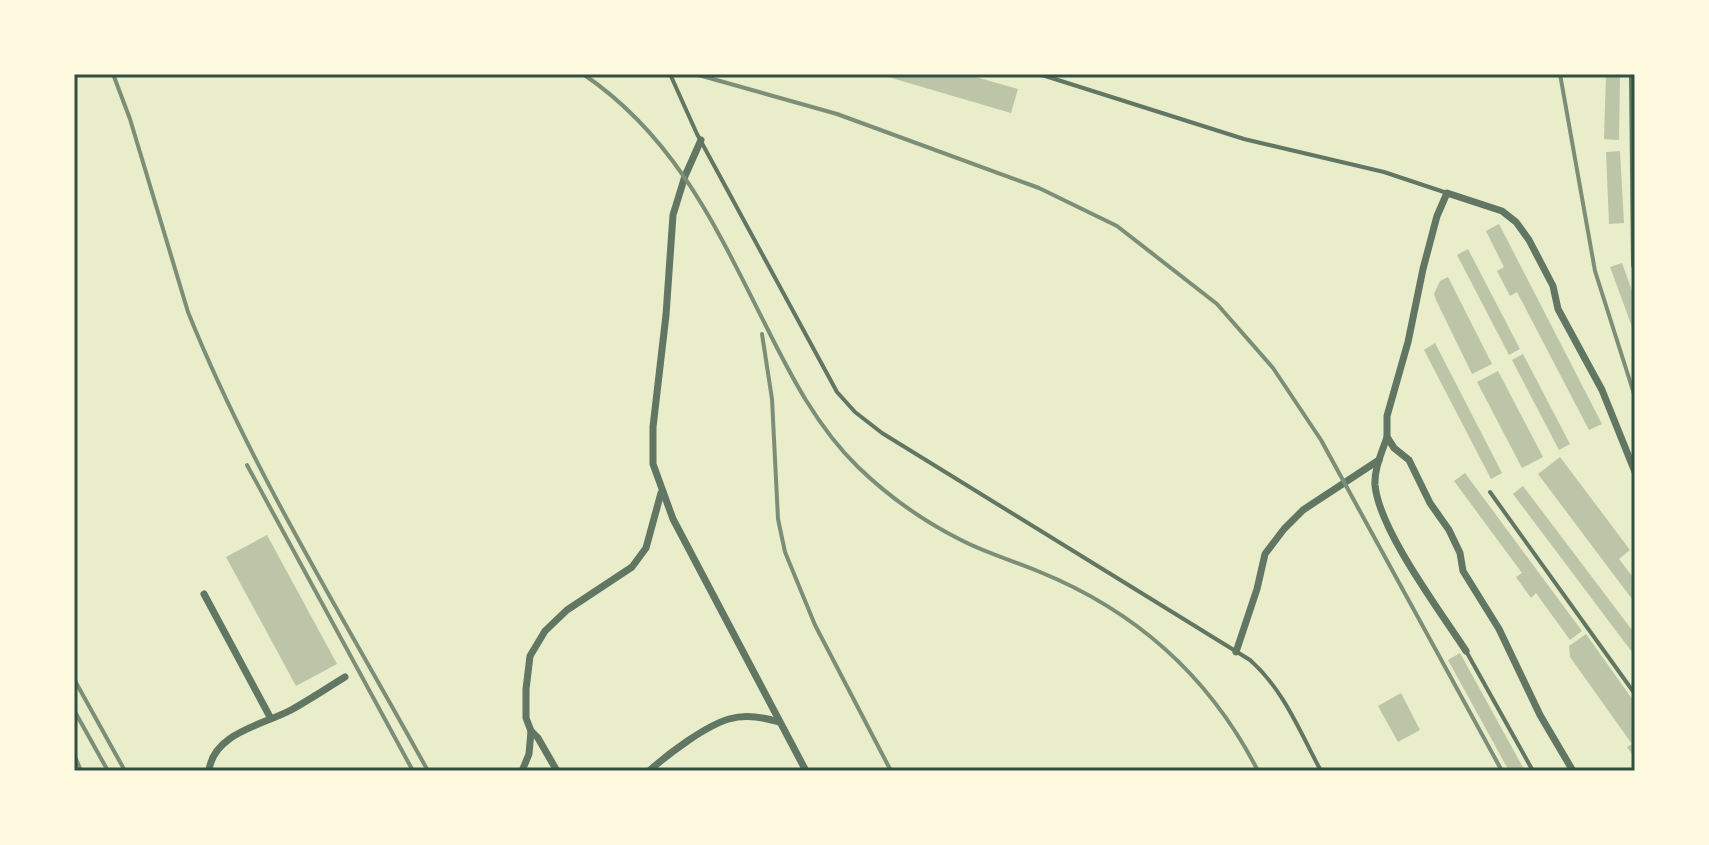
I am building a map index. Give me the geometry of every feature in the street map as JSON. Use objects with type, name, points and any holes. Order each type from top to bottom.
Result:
[{"type":"street","points":[[701,140],[673,215],[666,315],[653,427],[653,464],[673,519],[806,771]]},
{"type":"street","points":[[1466,651],[1384,521],[1375,484],[1387,437],[1387,416],[1408,342],[1423,269],[1437,216],[1447,193],[1502,211],[1516,222],[1529,240],[1553,286],[1558,309],[1602,390],[1635,472]]},
{"type":"street","points":[[1387,437],[1394,448],[1409,460],[1430,503],[1449,530],[1460,553],[1463,571],[1499,629],[1540,715],[1573,771]]},
{"type":"street","points":[[1236,652],[1265,554],[1303,510],[1379,460]]},
{"type":"street","points":[[557,771],[526,718],[530,656],[545,631],[567,610],[632,567],[646,548],[661,490]]},
{"type":"street","points":[[204,594],[270,717]]},
{"type":"street","points":[[209,771],[214,753],[234,736],[270,717],[288,712],[345,677]]},
{"type":"street","points":[[649,771],[728,719],[762,717],[779,722]]},
{"type":"street","points":[[522,771],[529,754],[531,731]]},
{"type":"lane","points":[[670,74],[701,140],[827,377],[855,412],[882,433],[1236,652],[1264,673],[1290,709],[1321,771]]},
{"type":"lane","points":[[1039,74],[1244,139],[1384,172],[1447,193]]},
{"type":"lane","points":[[1631,74],[1635,271]]},
{"type":"lane","points":[[1490,492],[1635,694]]},
{"type":"lane","points":[[1466,651],[1533,771]]},
{"type":"building","points":[[878,74],[965,74],[1018,89],[1011,113]]},
{"type":"building","points":[[1606,74],[1620,74],[1619,140],[1604,139]]},
{"type":"building","points":[[1620,151],[1624,223],[1609,224],[1606,152]]},
{"type":"building","points":[[1499,224],[1602,424],[1589,430],[1517,292],[1510,296],[1497,271],[1504,267],[1486,231]]},
{"type":"building","points":[[1468,249],[1520,349],[1509,355],[1457,255]]},
{"type":"building","points":[[1622,263],[1635,299],[1635,335],[1610,267]]},
{"type":"building","points":[[1448,277],[1492,364],[1472,374],[1434,294],[1440,281]]},
{"type":"building","points":[[1435,343],[1502,473],[1491,479],[1424,350]]},
{"type":"building","points":[[1523,354],[1570,444],[1559,450],[1512,360]]},
{"type":"building","points":[[1498,371],[1543,457],[1522,468],[1477,382]]},
{"type":"building","points":[[1560,457],[1630,550],[1619,559],[1635,580],[1635,603],[1538,474]]},
{"type":"building","points":[[1465,473],[1582,631],[1570,640],[1536,593],[1531,598],[1516,577],[1522,573],[1454,481]]},
{"type":"building","points":[[1523,486],[1635,634],[1635,656],[1513,494]]},
{"type":"building","points":[[267,535],[337,664],[296,686],[226,557]]},
{"type":"building","points":[[1586,634],[1635,703],[1635,758],[1627,747],[1632,744],[1570,657],[1569,646]]},
{"type":"building","points":[[1460,653],[1525,771],[1509,771],[1448,660]]},
{"type":"building","points":[[1401,693],[1420,730],[1398,742],[1378,706]]},
{"type":"railway","points":[[113,74],[130,119],[188,312],[213,371],[270,487],[428,771]]},
{"type":"railway","points":[[583,74],[644,126],[691,187],[730,255],[785,364],[843,452],[881,488],[933,525],[980,549],[1076,588],[1139,628],[1194,677],[1239,737],[1258,771]]},
{"type":"railway","points":[[695,74],[837,114],[1039,188],[1117,226],[1217,304],[1273,368],[1321,440],[1502,771]]},
{"type":"railway","points":[[1560,74],[1595,271],[1635,397]]},
{"type":"railway","points":[[762,334],[772,399],[778,519],[785,552],[815,625],[891,771]]},
{"type":"railway","points":[[247,465],[413,771]]},
{"type":"railway","points":[[74,679],[125,771]]},
{"type":"railway","points":[[74,710],[108,771]]},
{"type":"railway","points":[[74,754],[81,771]]}]
